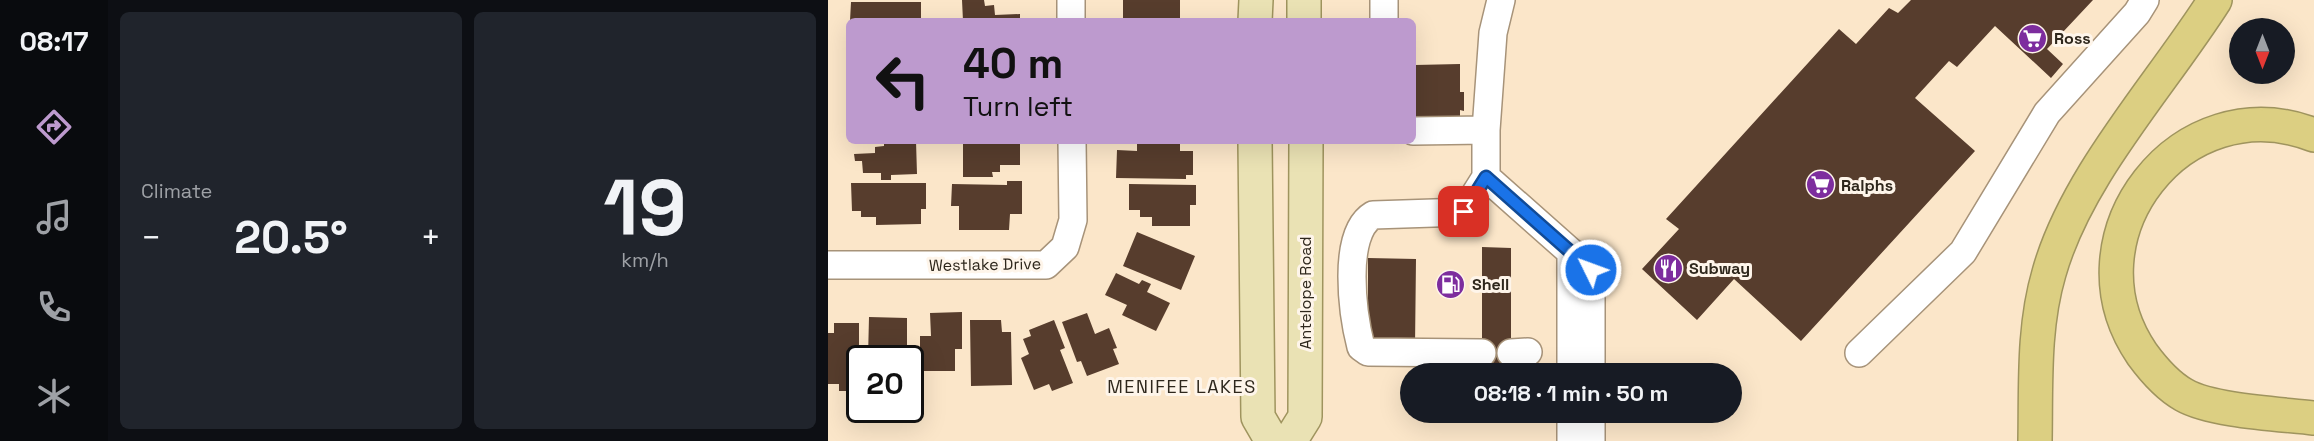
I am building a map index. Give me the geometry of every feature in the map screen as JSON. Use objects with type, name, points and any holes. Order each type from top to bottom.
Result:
[{"type":"highway","points":[[2035,441],[2036,349],[2049,272],[2060,242],[2094,176],[2215,0]]},
{"type":"highway","points":[[2314,135],[2287,127],[2247,126],[2211,135],[2179,150],[2153,174],[2136,198],[2120,238],[2116,272],[2121,310],[2132,338],[2156,372],[2183,394],[2196,400],[2242,410],[2314,418]]},
{"type":"main road","points":[[1256,0],[1256,18]]},
{"type":"main road","points":[[1304,0],[1304,18]]},
{"type":"main road","points":[[1256,144],[1258,417],[1272,441]]},
{"type":"main road","name":"Antelope Road","points":[[1290,441],[1305,417],[1306,144]]},
{"type":"street","points":[[1071,0],[1071,18]]},
{"type":"street","points":[[1384,0],[1384,18]]},
{"type":"street","points":[[1482,353],[1368,352],[1361,347],[1355,322],[1354,253],[1358,233],[1364,220],[1373,215],[1386,213],[1464,212],[1486,177],[1486,130],[1493,33],[1501,0]]},
{"type":"street","points":[[1859,353],[1963,252],[2047,113],[2138,13],[2145,0]]},
{"type":"street","points":[[1416,131],[1486,130]]},
{"type":"street","name":"Westlake Drive","points":[[828,265],[1046,265],[1065,247],[1073,219],[1072,144]]},
{"type":"street","points":[[1486,177],[1591,270],[1591,363]]},
{"type":"street","points":[[1571,252],[1571,363]]},
{"type":"street","points":[[1570,441],[1571,423]]},
{"type":"street","points":[[1591,423],[1591,441]]},
{"type":"building","points":[[962,0],[984,0],[985,6],[994,5],[995,15],[1020,14],[1020,18],[963,18]]},
{"type":"building","points":[[1123,0],[1180,0],[1180,18],[1123,18]]},
{"type":"building","name":"Ralphs","points":[[1911,0],[2093,0],[2047,49],[2063,64],[2051,78],[1995,26],[1957,67],[1949,61],[1915,98],[1975,151],[1801,341],[1734,279],[1697,320],[1642,269],[1679,229],[1666,219],[1839,29],[1856,44],[1889,8],[1898,13]]},
{"type":"building","points":[[851,2],[921,2],[921,18],[850,18]]},
{"type":"building","points":[[1460,64],[1460,92],[1464,92],[1464,111],[1460,110],[1460,126],[1416,126],[1416,65]]},
{"type":"building","points":[[884,144],[916,144],[917,174],[891,175],[891,180],[881,180],[881,173],[863,173],[862,161],[855,161],[854,154],[875,153],[875,147],[884,146]]},
{"type":"building","points":[[963,144],[1020,144],[1020,165],[1000,165],[1000,172],[992,172],[993,177],[963,177]]},
{"type":"building","points":[[1137,144],[1180,144],[1180,151],[1193,151],[1193,175],[1186,175],[1186,179],[1116,178],[1117,150],[1137,151]]},
{"type":"building","points":[[1007,181],[1022,181],[1022,214],[1010,214],[1009,230],[959,230],[959,206],[951,206],[952,184],[1007,185]]},
{"type":"building","points":[[851,183],[926,183],[926,209],[921,209],[921,224],[876,225],[876,217],[861,217],[861,211],[852,211]]},
{"type":"building","points":[[1129,184],[1196,185],[1196,205],[1190,205],[1190,226],[1152,226],[1152,217],[1140,217],[1140,210],[1129,210]]},
{"type":"building","points":[[1137,232],[1195,256],[1181,290],[1123,266]]},
{"type":"building","points":[[1482,247],[1511,248],[1511,363],[1482,363]]},
{"type":"building","points":[[1368,258],[1416,259],[1415,346],[1368,346]]},
{"type":"building","points":[[1116,273],[1139,284],[1142,280],[1151,284],[1147,292],[1170,303],[1156,331],[1122,315],[1127,305],[1105,295]]},
{"type":"building","points":[[962,312],[962,349],[955,349],[955,371],[924,371],[924,345],[920,345],[920,336],[931,336],[930,313]]},
{"type":"building","points":[[1087,313],[1095,334],[1109,328],[1117,348],[1113,349],[1119,364],[1087,376],[1081,361],[1077,362],[1062,322]]},
{"type":"building","points":[[869,317],[907,318],[907,345],[868,345]]},
{"type":"building","points":[[970,320],[1001,320],[1002,332],[1011,332],[1012,385],[971,386]]},
{"type":"building","points":[[1054,320],[1065,348],[1060,350],[1073,383],[1052,391],[1049,384],[1034,390],[1021,358],[1029,354],[1023,339],[1031,336],[1029,330]]},
{"type":"building","points":[[834,323],[859,323],[859,345],[846,345],[846,391],[839,391],[839,384],[828,384],[828,333],[834,333]]},
{"type":"place","name":"Ross","points":[[2033,38]]},
{"type":"place","name":"Ralphs","points":[[1820,185]]},
{"type":"place","name":"Subway","points":[[1668,268]]},
{"type":"place","name":"Shell","points":[[1451,284]]},
{"type":"district","name":"MENIFEE LAKES","points":[[1182,387]]},
{"type":"route","points":[[1464,212],[1486,177],[1591,270]]}]
